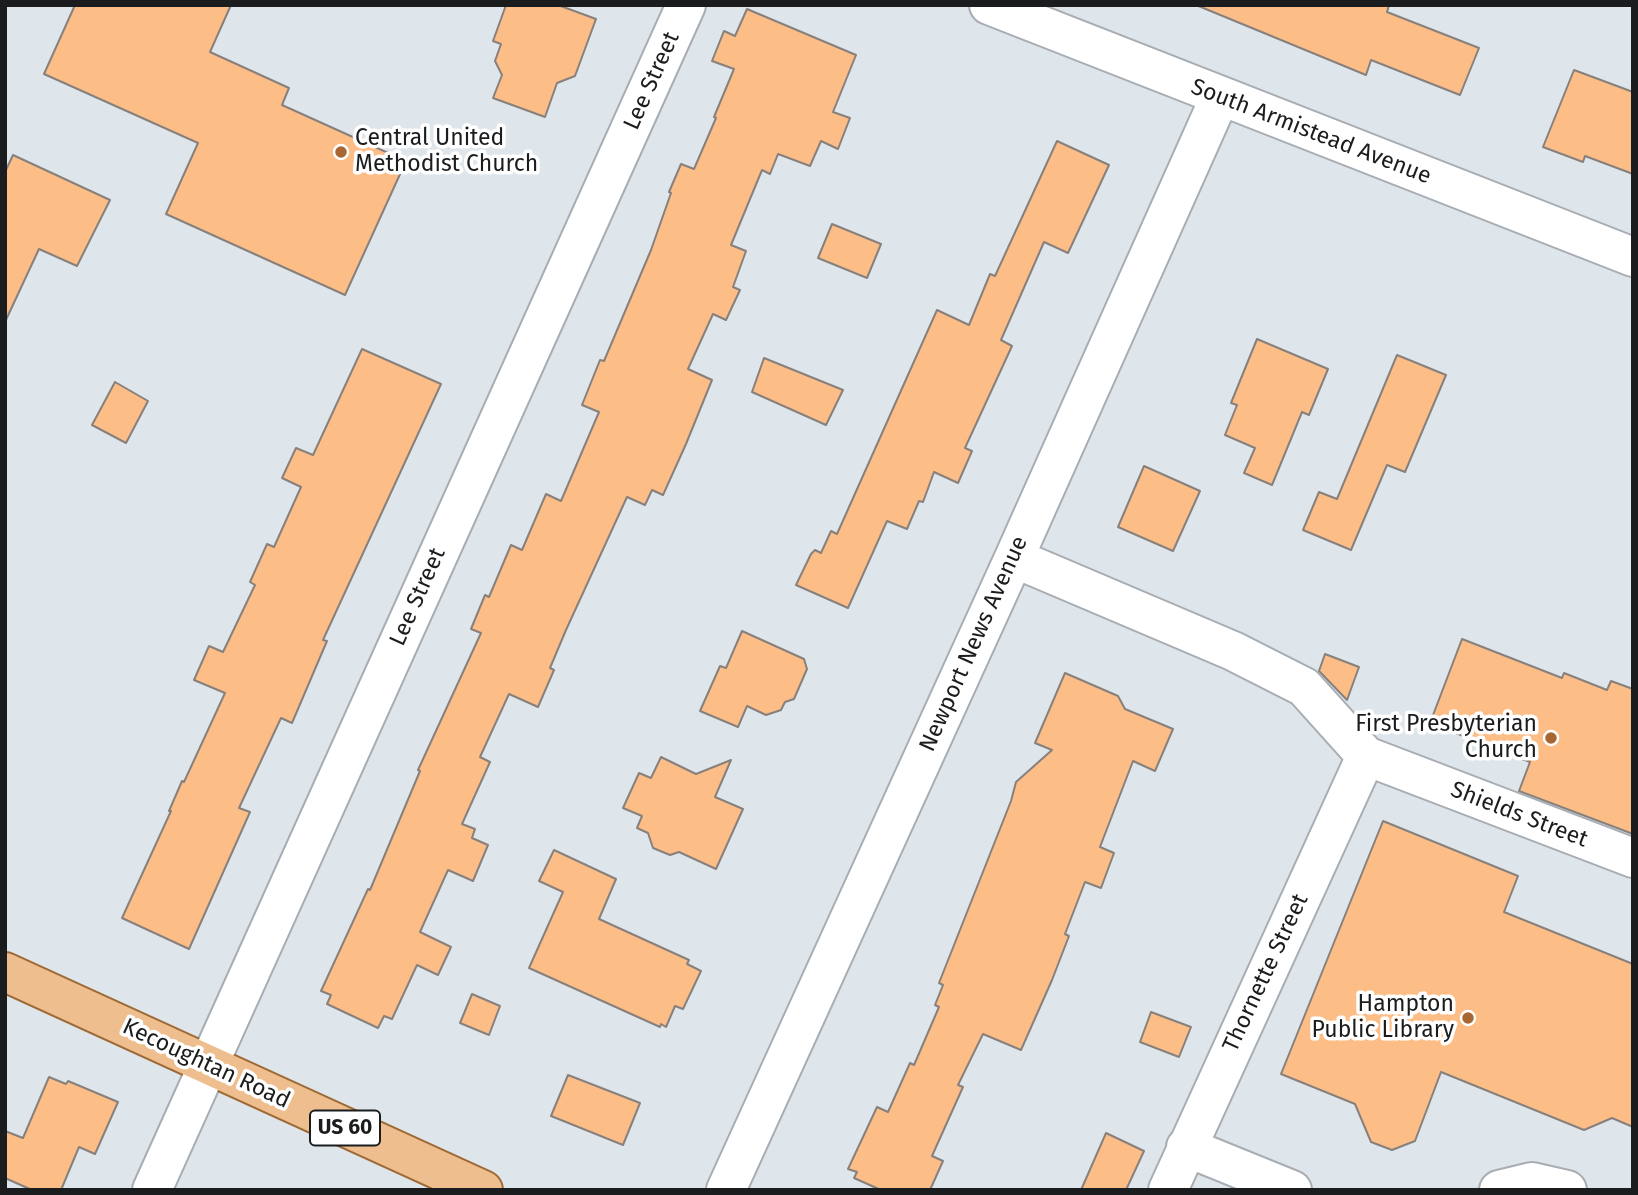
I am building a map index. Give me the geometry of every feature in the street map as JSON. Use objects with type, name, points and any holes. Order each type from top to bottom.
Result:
[{"type":"main road","name":"Kecoughtan Road","points":[[5,972],[483,1190]]},
{"type":"street","name":"Lee Street","points":[[152,1190],[686,5]]},
{"type":"street","name":"South Armistead Avenue","points":[[989,5],[1633,257]]},
{"type":"street","name":"Newport News Avenue","points":[[726,1190],[1014,558],[1220,96]]},
{"type":"street","points":[[1014,558],[1233,651],[1304,687],[1366,756]]},
{"type":"street","name":"Shields Street","points":[[1366,756],[1633,859]]},
{"type":"street","name":"Thornette Street","points":[[1168,1190],[1366,756]]},
{"type":"street","points":[[1186,1147],[1292,1190]]},
{"type":"street","points":[[1499,1190],[1532,1182],[1567,1190]]},
{"type":"building","name":"Central United Methodist Church","points":[[75,5],[231,5],[210,52],[289,88],[282,105],[406,161],[345,295],[166,214],[198,143],[44,74]]},
{"type":"building","points":[[506,5],[558,5],[596,19],[575,76],[557,83],[545,117],[493,98],[502,75],[495,61],[501,44],[493,41]]},
{"type":"building","points":[[1196,5],[1389,5],[1387,12],[1479,48],[1460,95],[1371,60],[1366,75]]},
{"type":"building","points":[[747,9],[856,55],[833,112],[850,118],[838,149],[821,141],[810,166],[778,154],[770,174],[762,170],[731,245],[746,251],[733,287],[740,290],[726,320],[713,314],[688,369],[712,380],[686,444],[663,495],[652,490],[645,505],[627,497],[566,630],[550,668],[554,670],[538,707],[509,694],[480,757],[490,762],[462,824],[475,829],[472,838],[488,845],[473,881],[448,870],[420,932],[451,947],[438,975],[417,965],[392,1019],[384,1016],[378,1028],[327,1004],[331,995],[321,991],[368,889],[370,890],[420,771],[418,770],[481,633],[471,629],[485,595],[489,597],[511,545],[522,550],[546,494],[561,501],[599,412],[582,405],[600,360],[604,361],[651,250],[671,193],[669,192],[681,164],[694,169],[734,69],[712,61],[724,31],[735,36]]},
{"type":"building","points":[[1574,70],[1633,92],[1633,174],[1585,156],[1583,162],[1543,147]]},
{"type":"building","points":[[1057,141],[1109,165],[1068,253],[1044,242],[1001,340],[1012,346],[965,448],[972,451],[958,483],[934,472],[923,502],[919,501],[907,529],[887,521],[848,608],[796,585],[811,554],[815,550],[821,553],[831,531],[837,534],[937,310],[969,325],[990,274],[995,276]]},
{"type":"building","points":[[13,155],[110,200],[77,266],[39,249],[5,322],[5,172]]},
{"type":"building","points":[[832,224],[881,244],[867,278],[818,258]]},
{"type":"building","points":[[1257,339],[1328,369],[1309,415],[1302,412],[1272,485],[1244,473],[1255,448],[1225,435],[1237,405],[1231,403]]},
{"type":"building","points":[[362,349],[441,384],[323,640],[327,641],[292,723],[281,718],[239,808],[250,812],[189,949],[122,918],[182,781],[184,782],[225,693],[194,680],[209,646],[223,652],[255,585],[250,582],[267,544],[274,547],[301,487],[282,478],[296,448],[313,455]]},
{"type":"building","points":[[1397,355],[1446,375],[1405,472],[1387,465],[1351,550],[1303,530],[1319,492],[1337,499]]},
{"type":"building","points":[[764,358],[843,390],[826,425],[752,392]]},
{"type":"building","points":[[115,382],[148,401],[126,443],[92,425]]},
{"type":"building","points":[[1144,466],[1200,491],[1173,551],[1118,527]]},
{"type":"building","points":[[742,631],[804,659],[807,669],[794,699],[785,702],[781,710],[766,715],[747,706],[738,727],[700,711],[720,666],[726,668]]},
{"type":"building","name":"First Presbyterian Church","points":[[1462,639],[1562,678],[1564,673],[1607,690],[1611,681],[1633,689],[1633,834],[1519,791],[1530,762],[1430,723]]},
{"type":"building","points":[[1325,654],[1359,667],[1347,700],[1319,671]]},
{"type":"building","points":[[1065,673],[1118,696],[1125,709],[1173,729],[1155,771],[1133,761],[1100,847],[1114,853],[1101,888],[1085,882],[1065,934],[1069,936],[1021,1050],[983,1034],[958,1085],[963,1087],[932,1156],[943,1161],[930,1190],[881,1190],[854,1178],[857,1172],[848,1169],[877,1107],[888,1112],[910,1063],[914,1065],[939,1007],[935,1005],[943,985],[939,983],[1011,801],[1016,782],[1052,750],[1035,743]]},
{"type":"building","points":[[661,757],[696,774],[731,760],[715,797],[743,809],[716,869],[679,852],[670,855],[653,848],[648,833],[637,828],[642,816],[623,808],[639,773],[651,778]]},
{"type":"building","name":"Hampton Public Library","points":[[1383,821],[1518,876],[1504,912],[1633,964],[1633,1127],[1612,1118],[1584,1130],[1441,1072],[1415,1141],[1392,1150],[1371,1142],[1355,1104],[1281,1074]]},
{"type":"building","points":[[554,850],[616,879],[599,919],[689,960],[687,964],[701,971],[683,1009],[675,1006],[666,1027],[661,1024],[660,1027],[529,968],[563,892],[539,881]]},
{"type":"building","points":[[472,994],[500,1006],[489,1035],[460,1023]]},
{"type":"building","points":[[1151,1012],[1191,1027],[1179,1057],[1140,1042]]},
{"type":"building","points":[[568,1075],[640,1103],[623,1145],[551,1116]]},
{"type":"building","points":[[49,1077],[66,1084],[68,1081],[118,1102],[95,1154],[79,1147],[61,1190],[32,1190],[5,1178],[5,1131],[23,1138]]},
{"type":"building","points":[[1106,1133],[1144,1151],[1126,1190],[1081,1190]]},
{"type":"place","name":"Central United Methodist Church","points":[[341,152]]},
{"type":"place","name":"First Presbyterian Church","points":[[1551,738]]},
{"type":"place","name":"Hampton Public Library","points":[[1468,1018]]}]
